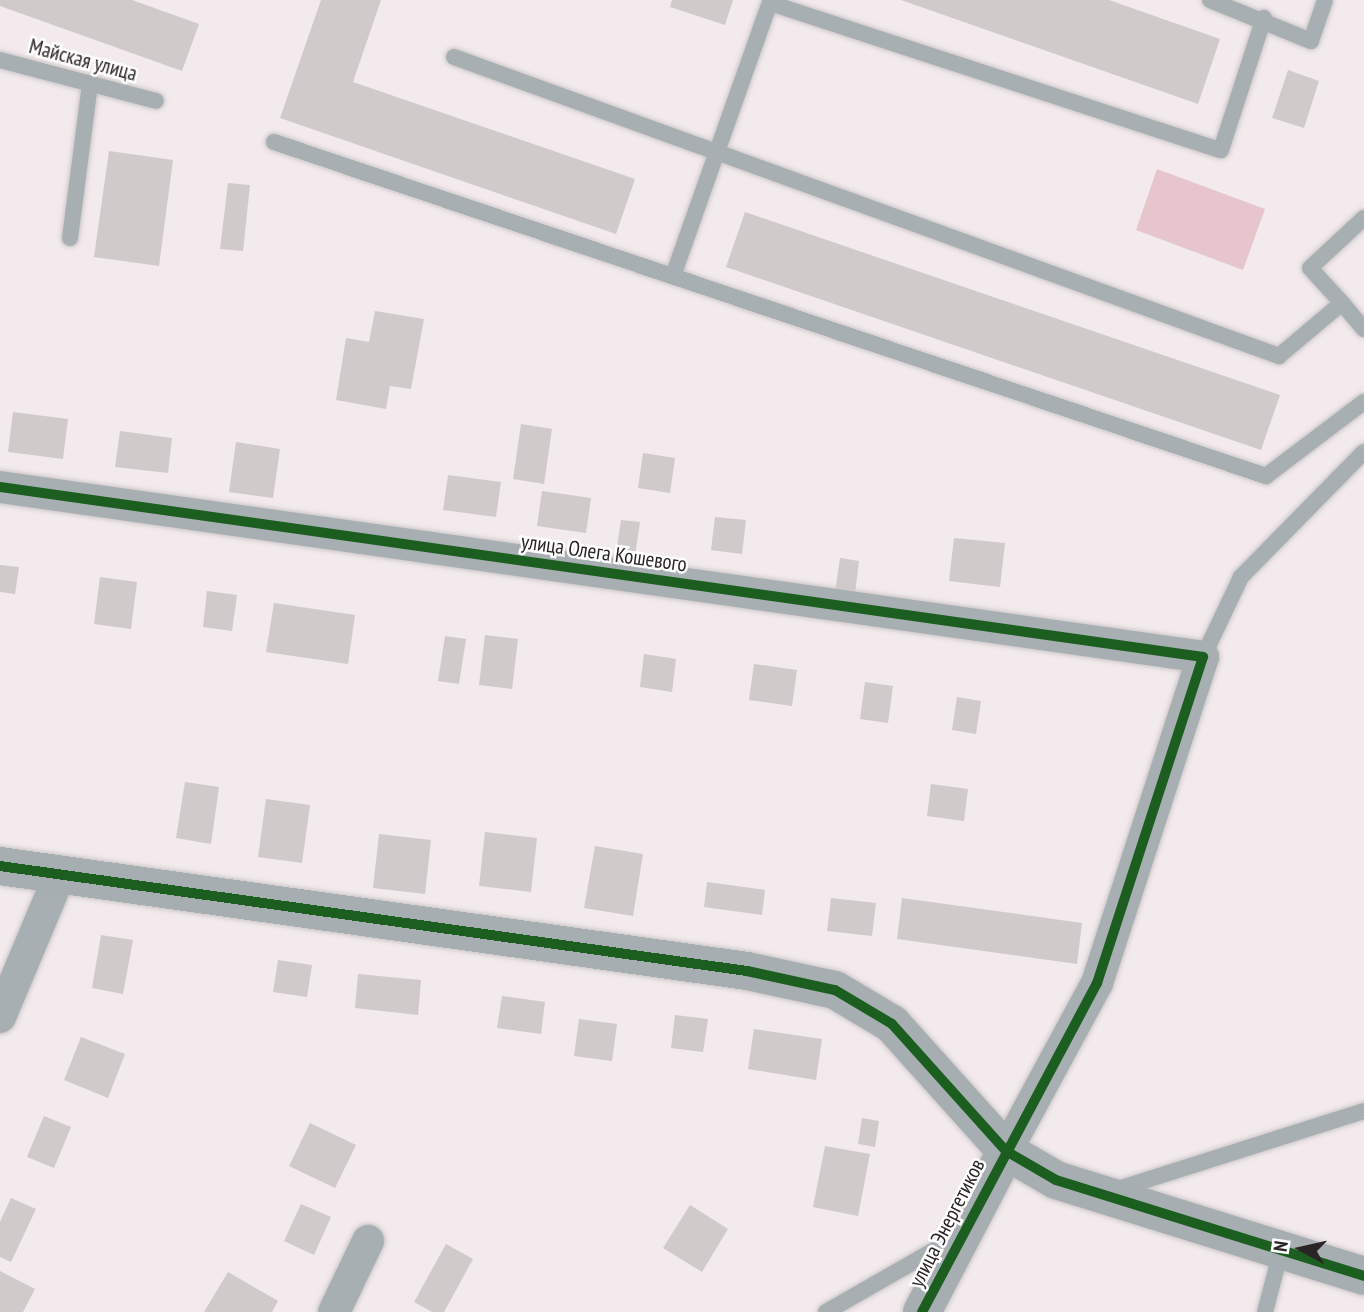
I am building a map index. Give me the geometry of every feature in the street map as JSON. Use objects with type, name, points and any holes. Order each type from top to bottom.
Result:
[{"type":"street","name":"улица Олега Кошевого","points":[[0,486],[1203,657]]},
{"type":"street","points":[[1006,1151],[1097,983],[1203,657]]},
{"type":"street","points":[[0,866],[747,971],[835,990],[892,1024],[1006,1151],[1099,1195],[1364,1276]]},
{"type":"street","points":[[0,1017],[60,874]]},
{"type":"street","name":"улица Энергетиков","points":[[922,1312],[1006,1151]]},
{"type":"street","points":[[334,1312],[368,1241]]},
{"type":"lane","points":[[1210,0],[1264,18],[1311,41],[1325,0]]},
{"type":"lane","points":[[673,276],[771,1],[1221,150],[1264,18]]},
{"type":"lane","points":[[454,57],[1279,356],[1342,303]]},
{"type":"lane","name":"Майская улица","points":[[0,60],[156,101]]},
{"type":"lane","points":[[70,238],[90,83]]},
{"type":"lane","points":[[274,142],[1266,476],[1364,402]]},
{"type":"lane","points":[[1364,218],[1310,268],[1364,329]]},
{"type":"lane","points":[[1203,657],[1241,577],[1364,452]]},
{"type":"lane","points":[[1099,1195],[1364,1111]]},
{"type":"lane","points":[[827,1312],[965,1232]]},
{"type":"lane","points":[[1265,1312],[1281,1251]]},
{"type":"shaded area","points":[[1157,169],[1265,209],[1243,270],[1136,230]]},
{"type":"building","points":[[0,0],[132,0],[199,24],[182,71],[0,6]]},
{"type":"building","points":[[321,0],[381,0],[353,82],[635,179],[616,234],[280,118]]},
{"type":"building","points":[[672,0],[733,0],[725,25],[670,7]]},
{"type":"building","points":[[901,0],[1109,0],[1220,39],[1198,104]]},
{"type":"building","points":[[1288,70],[1319,81],[1304,128],[1272,118]]},
{"type":"building","points":[[109,151],[173,160],[159,266],[94,257]]},
{"type":"building","points":[[228,183],[250,185],[243,251],[220,249]]},
{"type":"building","points":[[745,212],[1280,395],[1261,450],[726,267]]},
{"type":"building","points":[[375,311],[424,319],[411,389],[390,386],[386,409],[336,400],[346,338],[369,342]]},
{"type":"building","points":[[13,412],[68,419],[63,459],[8,452]]},
{"type":"building","points":[[521,424],[552,429],[544,484],[513,479]]},
{"type":"building","points":[[120,431],[172,438],[168,473],[115,467]]},
{"type":"building","points":[[236,442],[280,449],[273,498],[229,492]]},
{"type":"building","points":[[643,453],[675,458],[670,493],[638,488]]},
{"type":"building","points":[[448,475],[501,482],[496,517],[443,510]]},
{"type":"building","points":[[542,491],[591,498],[586,533],[537,526]]},
{"type":"building","points":[[715,517],[746,520],[742,554],[711,550]]},
{"type":"building","points":[[621,520],[640,522],[634,563],[615,560]]},
{"type":"building","points":[[954,538],[1005,543],[1000,587],[949,581]]},
{"type":"building","points":[[840,558],[859,561],[855,594],[835,592]]},
{"type":"building","points":[[0,565],[19,567],[15,594],[0,592]]},
{"type":"building","points":[[100,577],[137,582],[131,629],[94,624]]},
{"type":"building","points":[[207,591],[237,595],[232,631],[203,627]]},
{"type":"building","points":[[274,603],[355,615],[348,664],[266,652]]},
{"type":"building","points":[[485,635],[518,639],[512,689],[479,685]]},
{"type":"building","points":[[445,636],[466,639],[459,684],[438,681]]},
{"type":"building","points":[[644,654],[676,659],[672,692],[640,687]]},
{"type":"building","points":[[754,664],[797,670],[792,706],[749,700]]},
{"type":"building","points":[[865,682],[893,686],[888,723],[860,719]]},
{"type":"building","points":[[957,697],[981,701],[976,734],[952,730]]},
{"type":"building","points":[[185,782],[219,787],[211,844],[176,838]]},
{"type":"building","points":[[931,784],[968,789],[964,821],[927,816]]},
{"type":"building","points":[[266,799],[310,805],[302,863],[258,857]]},
{"type":"building","points":[[485,832],[537,838],[531,892],[479,886]]},
{"type":"building","points":[[379,834],[431,840],[425,894],[373,888]]},
{"type":"building","points":[[595,846],[643,854],[633,916],[584,908]]},
{"type":"building","points":[[707,882],[765,890],[762,915],[704,907]]},
{"type":"building","points":[[831,898],[876,903],[872,936],[827,931]]},
{"type":"building","points":[[902,898],[1082,923],[1077,964],[897,939]]},
{"type":"building","points":[[101,935],[133,940],[123,994],[92,988]]},
{"type":"building","points":[[278,960],[312,965],[307,997],[273,992]]},
{"type":"building","points":[[358,974],[421,980],[418,1015],[355,1008]]},
{"type":"building","points":[[502,996],[545,1002],[541,1034],[497,1028]]},
{"type":"building","points":[[675,1015],[708,1019],[703,1052],[671,1048]]},
{"type":"building","points":[[579,1019],[617,1024],[612,1061],[574,1056]]},
{"type":"building","points":[[754,1029],[822,1039],[816,1080],[748,1069]]},
{"type":"building","points":[[81,1037],[125,1054],[108,1098],[64,1080]]},
{"type":"building","points":[[44,1116],[71,1127],[54,1168],[27,1157]]},
{"type":"building","points":[[862,1118],[879,1121],[875,1147],[858,1144]]},
{"type":"building","points":[[310,1123],[356,1145],[335,1188],[289,1166]]},
{"type":"building","points":[[825,1146],[870,1154],[858,1216],[813,1207]]},
{"type":"building","points":[[11,1198],[36,1209],[11,1262],[0,1257],[0,1222]]},
{"type":"building","points":[[301,1204],[331,1217],[314,1255],[284,1241]]},
{"type":"building","points":[[690,1205],[728,1229],[702,1272],[663,1248]]},
{"type":"building","points":[[446,1244],[473,1259],[444,1312],[432,1312],[414,1302]]},
{"type":"building","points":[[0,1271],[35,1289],[23,1312],[0,1312]]},
{"type":"building","points":[[228,1272],[278,1301],[272,1312],[204,1312]]},
{"type":"cycle path","points":[[0,487],[1203,657],[1097,983],[922,1312]]},
{"type":"cycle path","points":[[0,866],[747,971],[835,990],[892,1024],[1006,1151],[1056,1180],[1364,1276]]}]
